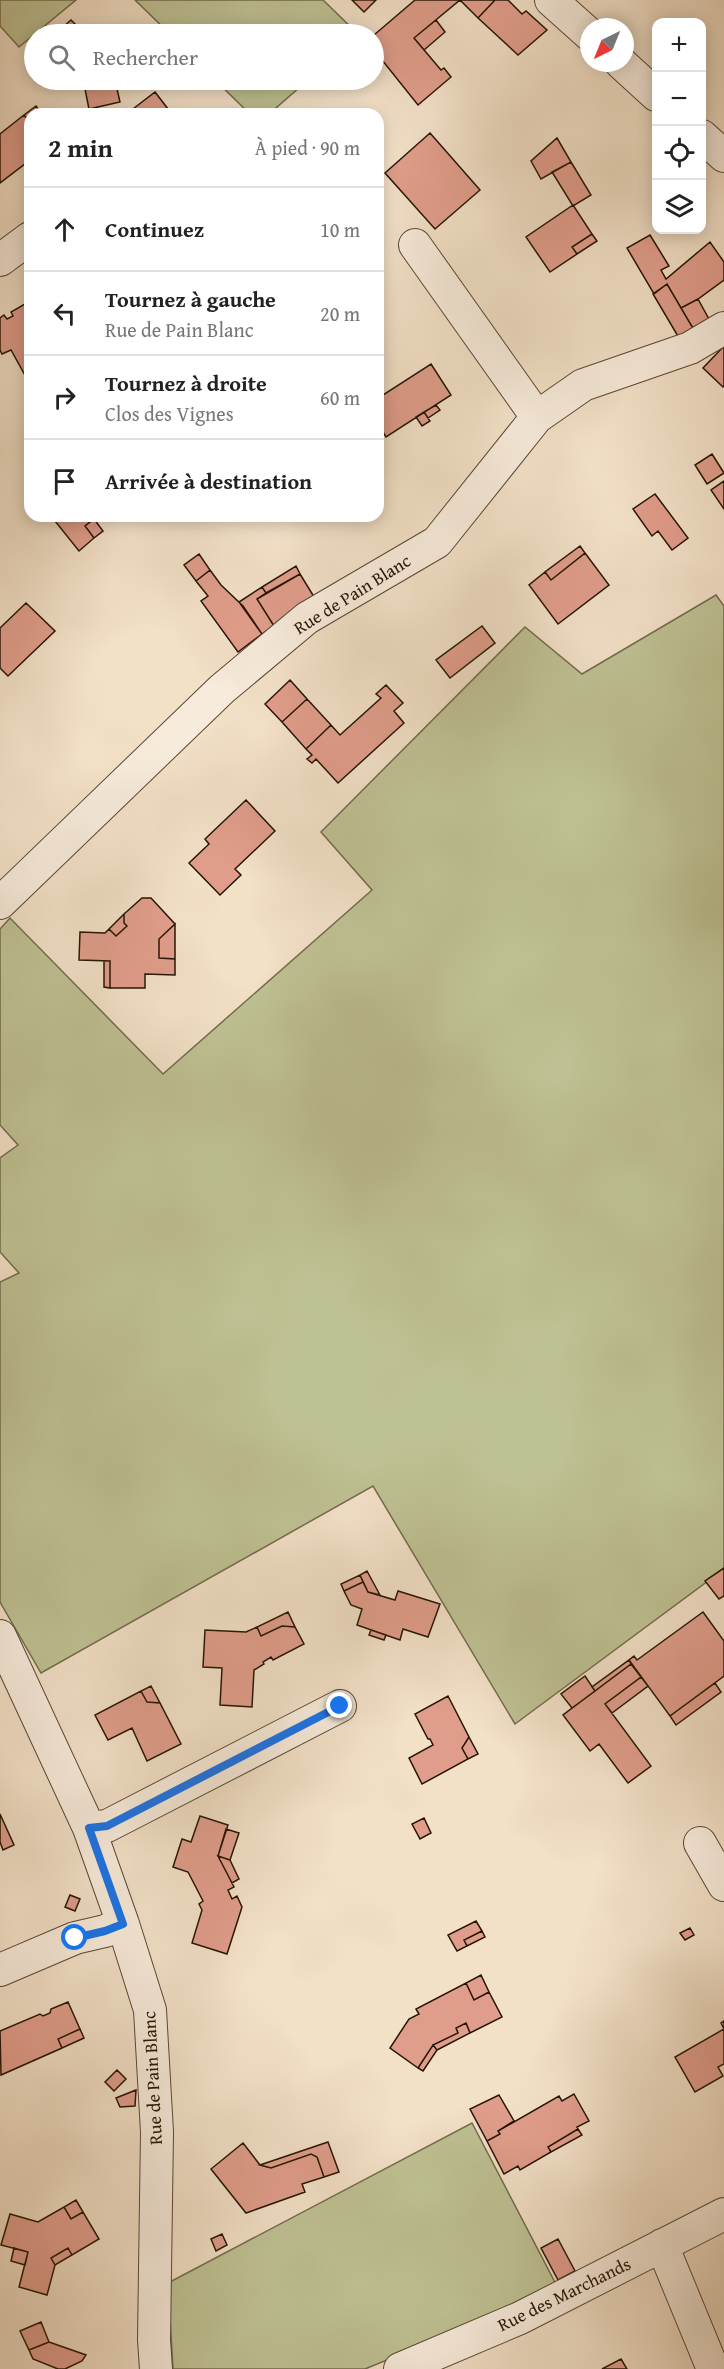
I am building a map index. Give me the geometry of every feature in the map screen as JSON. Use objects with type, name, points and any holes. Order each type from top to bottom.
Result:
[{"type":"street","points":[[551,0],[580,26]]},
{"type":"street","points":[[631,72],[652,91]]},
{"type":"street","points":[[706,140],[724,156]]},
{"type":"street","points":[[0,260],[24,242]]},
{"type":"street","points":[[415,245],[537,417]]},
{"type":"street","name":"Rue de Pain Blanc","points":[[0,903],[222,689],[308,618],[437,542],[537,417],[583,385],[690,348],[724,328]]},
{"type":"street","name":"Rue de Pain Blanc","points":[[0,1636],[89,1828],[150,2010],[156,2132],[154,2329],[156,2369]]},
{"type":"street","points":[[89,1828],[107,1826],[340,1706]]},
{"type":"street","points":[[700,1843],[724,1885]]},
{"type":"street","points":[[0,1970],[75,1938],[123,1924]]},
{"type":"street","name":"Rue des Marchands","points":[[400,2369],[520,2318],[724,2214]]},
{"type":"street","points":[[662,2245],[713,2369]]},
{"type":"green space","points":[[0,0],[76,0],[47,24],[24,24],[24,43],[19,47],[0,26]]},
{"type":"green space","points":[[135,0],[323,0],[348,24],[160,24]]},
{"type":"green space","points":[[225,90],[297,90],[276,108],[244,108]]},
{"type":"green space","points":[[716,595],[724,606],[724,1569],[515,1724],[373,1486],[41,1673],[0,1602],[0,1282],[19,1273],[0,1252],[0,1158],[18,1145],[0,1125],[0,929],[10,918],[163,1074],[372,890],[321,832],[525,627],[582,674]]},
{"type":"green space","points":[[472,2123],[559,2290],[365,2369],[173,2369],[168,2283]]},
{"type":"building","points":[[352,0],[376,0],[364,12]]},
{"type":"building","points":[[415,0],[460,0],[414,38],[441,70],[444,68],[451,77],[418,105],[384,62],[384,26]]},
{"type":"building","points":[[460,0],[495,0],[478,18]]},
{"type":"building","points":[[495,0],[508,0],[522,14],[526,11],[547,30],[518,55],[478,18]]},
{"type":"building","points":[[436,20],[445,32],[424,50],[414,38]]},
{"type":"building","points":[[85,90],[117,90],[120,102],[89,108]]},
{"type":"building","points":[[155,92],[167,108],[134,108]]},
{"type":"building","points":[[24,115],[24,165],[0,183],[0,134]]},
{"type":"building","points":[[430,133],[480,190],[435,229],[385,173]]},
{"type":"building","points":[[557,138],[571,162],[541,179],[531,161]]},
{"type":"building","points":[[571,162],[591,195],[573,206],[552,172]]},
{"type":"building","points":[[573,205],[592,234],[572,247],[577,254],[550,272],[526,237]]},
{"type":"building","points":[[592,234],[597,241],[577,254],[572,247]]},
{"type":"building","points":[[650,235],[669,266],[661,270],[666,279],[710,242],[724,262],[724,280],[681,308],[667,284],[654,294],[627,248]]},
{"type":"building","points":[[667,284],[694,330],[679,338],[653,294]]},
{"type":"building","points":[[698,299],[710,321],[694,330],[681,308]]},
{"type":"building","points":[[24,304],[24,373],[11,350],[2,354],[0,350],[0,318],[4,315],[7,319],[13,316],[11,312]]},
{"type":"building","points":[[724,346],[724,386],[723,387],[703,368]]},
{"type":"building","points":[[431,364],[451,395],[386,437],[384,434],[384,394]]},
{"type":"building","points":[[436,405],[440,410],[428,418],[424,412]]},
{"type":"building","points":[[424,412],[430,421],[422,426],[416,417]]},
{"type":"building","points":[[712,454],[724,473],[707,484],[695,465]]},
{"type":"building","points":[[724,481],[724,509],[711,490]]},
{"type":"building","points":[[655,494],[688,538],[672,550],[658,531],[652,536],[633,509]]},
{"type":"building","points":[[56,522],[90,522],[85,526],[94,538],[79,551]]},
{"type":"building","points":[[90,522],[96,522],[103,531],[94,538],[85,526]]},
{"type":"building","points":[[580,546],[585,553],[551,580],[545,572]]},
{"type":"building","points":[[585,553],[609,585],[558,624],[529,585],[545,572],[551,580]]},
{"type":"building","points":[[199,554],[210,570],[196,581],[184,565]]},
{"type":"building","points":[[296,566],[300,574],[266,593],[262,587]]},
{"type":"building","points":[[210,570],[221,585],[243,606],[262,634],[238,652],[201,601],[208,596],[196,581]]},
{"type":"building","points":[[300,574],[316,600],[274,626],[257,599]]},
{"type":"building","points":[[262,587],[266,593],[257,599],[274,626],[262,634],[239,602]]},
{"type":"building","points":[[26,603],[55,631],[8,676],[0,668],[0,628]]},
{"type":"building","points":[[482,626],[495,643],[450,678],[436,660]]},
{"type":"building","points":[[290,680],[307,699],[282,722],[265,704]]},
{"type":"building","points":[[386,685],[403,703],[394,711],[404,723],[338,783],[316,759],[312,763],[307,759],[312,755],[306,749],[331,725],[340,735],[381,698],[376,694]]},
{"type":"building","points":[[307,699],[331,725],[306,749],[282,722]]},
{"type":"building","points":[[246,800],[275,831],[235,869],[241,875],[220,895],[189,863],[209,844],[205,839]]},
{"type":"building","points":[[142,898],[151,898],[175,924],[159,939],[159,958],[175,959],[175,975],[145,974],[145,988],[110,988],[110,961],[79,960],[80,932],[105,933],[109,929],[116,936],[127,926],[124,923],[124,914]]},
{"type":"building","points":[[124,914],[124,923],[127,926],[116,936],[109,929]]},
{"type":"building","points":[[175,924],[175,959],[159,958],[159,939]]},
{"type":"building","points":[[104,961],[110,961],[110,988],[104,987]]},
{"type":"building","points":[[724,1568],[724,1596],[719,1599],[705,1581]]},
{"type":"building","points":[[367,1571],[380,1595],[368,1592],[360,1575]]},
{"type":"building","points":[[360,1575],[363,1582],[344,1591],[341,1584]]},
{"type":"building","points":[[363,1582],[368,1592],[395,1600],[398,1591],[440,1604],[428,1637],[403,1629],[400,1640],[357,1625],[362,1609],[351,1605],[344,1591]]},
{"type":"building","points":[[288,1612],[295,1627],[282,1626],[261,1636],[257,1627]]},
{"type":"building","points":[[703,1612],[724,1641],[724,1676],[670,1716],[629,1660],[634,1656],[637,1660]]},
{"type":"building","points":[[282,1626],[295,1627],[304,1644],[273,1660],[271,1657],[254,1670],[252,1707],[220,1705],[222,1668],[203,1667],[205,1630],[246,1632],[257,1627],[261,1636]]},
{"type":"building","points":[[371,1630],[386,1635],[384,1640],[369,1635]]},
{"type":"building","points":[[629,1660],[631,1664],[595,1691],[592,1687]]},
{"type":"building","points":[[631,1664],[641,1677],[605,1704],[651,1766],[628,1783],[599,1744],[590,1751],[563,1715]]},
{"type":"building","points":[[585,1676],[595,1691],[572,1708],[561,1694]]},
{"type":"building","points":[[641,1677],[648,1686],[612,1713],[605,1704]]},
{"type":"building","points":[[715,1683],[721,1692],[676,1725],[670,1716]]},
{"type":"building","points":[[151,1686],[160,1703],[147,1702],[141,1691]]},
{"type":"building","points":[[141,1691],[147,1702],[160,1703],[181,1744],[147,1761],[132,1728],[108,1740],[95,1715]]},
{"type":"building","points":[[448,1696],[469,1737],[462,1748],[468,1759],[422,1784],[409,1758],[433,1745],[415,1714]]},
{"type":"building","points":[[469,1737],[478,1754],[468,1759],[462,1748]]},
{"type":"building","points":[[0,1814],[14,1845],[3,1850],[0,1842]]},
{"type":"building","points":[[200,1816],[228,1825],[218,1856],[234,1887],[228,1890],[232,1899],[237,1896],[242,1907],[227,1954],[192,1943],[202,1910],[199,1904],[203,1901],[188,1872],[173,1867],[182,1839],[191,1842]]},
{"type":"building","points":[[424,1818],[431,1833],[420,1839],[412,1824]]},
{"type":"building","points":[[226,1829],[239,1833],[230,1860],[218,1856]]},
{"type":"building","points":[[218,1856],[230,1860],[239,1879],[232,1883]]},
{"type":"building","points":[[70,1895],[80,1899],[75,1911],[65,1907]]},
{"type":"building","points":[[476,1921],[482,1931],[464,1940],[467,1946],[457,1951],[448,1935]]},
{"type":"building","points":[[690,1928],[694,1935],[685,1940],[680,1933]]},
{"type":"building","points":[[482,1931],[485,1937],[467,1946],[464,1940]]},
{"type":"building","points":[[481,1975],[489,1992],[474,2000],[466,1983]]},
{"type":"building","points":[[466,1983],[474,2000],[489,1992],[502,2017],[470,2033],[466,2023],[456,2028],[458,2033],[433,2045],[418,2068],[390,2048],[409,2019],[419,2014],[416,2009]]},
{"type":"building","points":[[68,2002],[80,2029],[58,2039],[62,2048],[1,2075],[0,2031],[40,2014],[43,2016],[50,2013],[51,2009]]},
{"type":"building","points":[[466,2023],[470,2033],[437,2050],[433,2045],[458,2033],[456,2028]]},
{"type":"building","points":[[80,2029],[84,2038],[62,2048],[58,2039]]},
{"type":"building","points":[[724,2029],[724,2064],[718,2067],[723,2076],[695,2092],[675,2057]]},
{"type":"building","points":[[433,2045],[437,2050],[423,2071],[418,2068]]},
{"type":"building","points":[[117,2070],[126,2079],[114,2091],[105,2082]]},
{"type":"building","points":[[136,2090],[135,2106],[120,2107],[116,2098]]},
{"type":"building","points":[[574,2094],[589,2121],[548,2147],[551,2152],[520,2170],[518,2166],[504,2174],[487,2141],[500,2134],[498,2131],[559,2096],[562,2101]]},
{"type":"building","points":[[499,2095],[514,2121],[498,2131],[500,2134],[487,2141],[470,2109]]},
{"type":"building","points":[[578,2129],[582,2135],[551,2152],[548,2147]]},
{"type":"building","points":[[328,2142],[339,2172],[324,2177],[317,2157],[311,2154],[271,2168],[260,2165]]},
{"type":"building","points":[[243,2143],[260,2165],[271,2168],[311,2154],[317,2157],[324,2177],[302,2184],[305,2192],[246,2213],[211,2169]]},
{"type":"building","points":[[76,2200],[83,2212],[71,2219],[64,2207]]},
{"type":"building","points":[[64,2207],[71,2219],[83,2212],[99,2239],[72,2255],[68,2248],[51,2258],[55,2265],[47,2295],[19,2287],[28,2252],[1,2245],[10,2214],[38,2222]]},
{"type":"building","points":[[222,2234],[227,2245],[216,2251],[211,2239]]},
{"type":"building","points":[[558,2239],[575,2271],[558,2280],[541,2248]]},
{"type":"building","points":[[14,2248],[28,2252],[25,2265],[11,2261]]},
{"type":"building","points":[[68,2248],[72,2255],[55,2265],[51,2258]]},
{"type":"building","points":[[41,2322],[49,2342],[29,2350],[20,2331]]},
{"type":"building","points":[[49,2342],[86,2355],[82,2361],[65,2369],[58,2369],[33,2359],[29,2350]]},
{"type":"building","points":[[621,2359],[627,2369],[602,2369]]},
{"type":"route","points":[[75,1938],[123,1924],[89,1828],[107,1826],[340,1706]]}]
